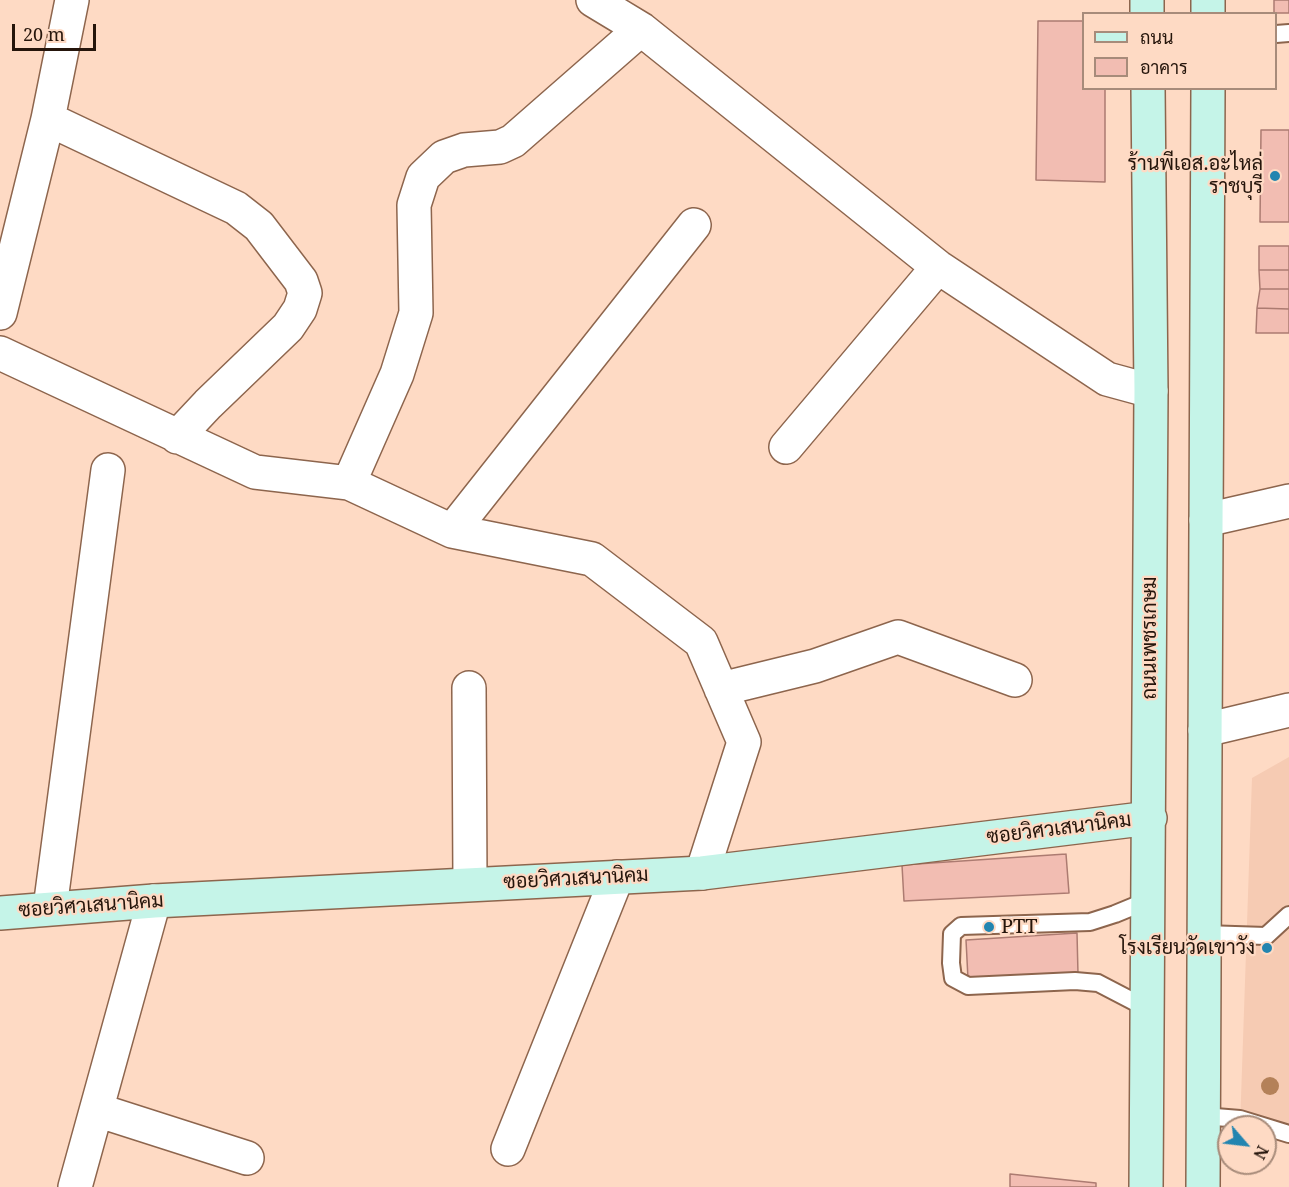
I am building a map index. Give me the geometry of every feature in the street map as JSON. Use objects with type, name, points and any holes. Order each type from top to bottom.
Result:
[{"type":"main road","name":"ถนนเพชรเกษม","points":[[1146,1187],[1151,392],[1148,90]]},
{"type":"main road","points":[[1203,1187],[1208,90]]},
{"type":"main road","name":"ซอยวิศวเสนานิคม","points":[[0,913],[154,901],[702,873],[1150,818]]},
{"type":"street","points":[[0,313],[48,119],[72,0]]},
{"type":"street","points":[[593,0],[641,28],[938,267],[1107,379],[1151,392]]},
{"type":"street","points":[[349,483],[397,374],[416,313],[414,204],[423,177],[444,157],[464,150],[500,147],[513,141],[641,28]]},
{"type":"street","points":[[48,119],[237,208],[259,226],[301,281],[304,293],[300,309],[288,327],[177,437]]},
{"type":"street","points":[[452,531],[694,225]]},
{"type":"street","points":[[786,447],[938,267]]},
{"type":"street","points":[[0,353],[255,472],[349,483],[452,531],[592,560],[701,642],[744,742],[702,873]]},
{"type":"street","points":[[50,908],[108,470]]},
{"type":"street","points":[[1206,519],[1289,501]]},
{"type":"street","points":[[721,689],[815,666],[898,637],[1015,680]]},
{"type":"street","points":[[469,688],[470,884]]},
{"type":"street","points":[[1205,730],[1289,710]]},
{"type":"street","points":[[508,1149],[617,877]]},
{"type":"street","points":[[75,1187],[154,901]]},
{"type":"street","points":[[97,1110],[247,1158]]},
{"type":"lane","points":[[1148,1009],[1098,983],[1075,981],[968,986],[952,978],[951,963],[952,934],[961,926],[1090,922],[1149,900]]},
{"type":"lane","points":[[1204,934],[1266,936],[1289,915]]},
{"type":"lane","points":[[1203,1116],[1240,1119],[1289,1134]]},
{"type":"shaded area","name":"โรงเรียนวัดเขาวัง","points":[[1289,757],[1289,1144],[1277,1140],[1277,1115],[1240,1115],[1252,778]]},
{"type":"building","points":[[1274,0],[1289,0],[1289,13],[1274,12]]},
{"type":"building","points":[[1038,21],[1082,21],[1082,90],[1105,90],[1105,182],[1036,180]]},
{"type":"building","name":"ร้านพีเอส.อะไหล่ ราชบุรี","points":[[1261,130],[1289,130],[1289,222],[1260,222]]},
{"type":"building","points":[[1259,246],[1289,246],[1289,270],[1259,270]]},
{"type":"building","points":[[1259,270],[1289,270],[1289,289],[1260,289]]},
{"type":"building","points":[[1260,289],[1289,289],[1289,309],[1257,308]]},
{"type":"building","points":[[1257,308],[1289,309],[1289,333],[1256,333]]},
{"type":"building","points":[[1066,854],[1069,893],[904,901],[902,865]]},
{"type":"building","points":[[1077,933],[1078,974],[968,979],[966,940]]},
{"type":"building","points":[[1010,1174],[1096,1183],[1096,1187],[1010,1187]]},
{"type":"place","name":"ร้านพีเอส.อะไหล่ ราชบุรี","points":[[1275,176]]},
{"type":"place","name":"PTT","points":[[989,927]]},
{"type":"place","name":"โรงเรียนวัดเขาวัง","points":[[1267,948]]}]
